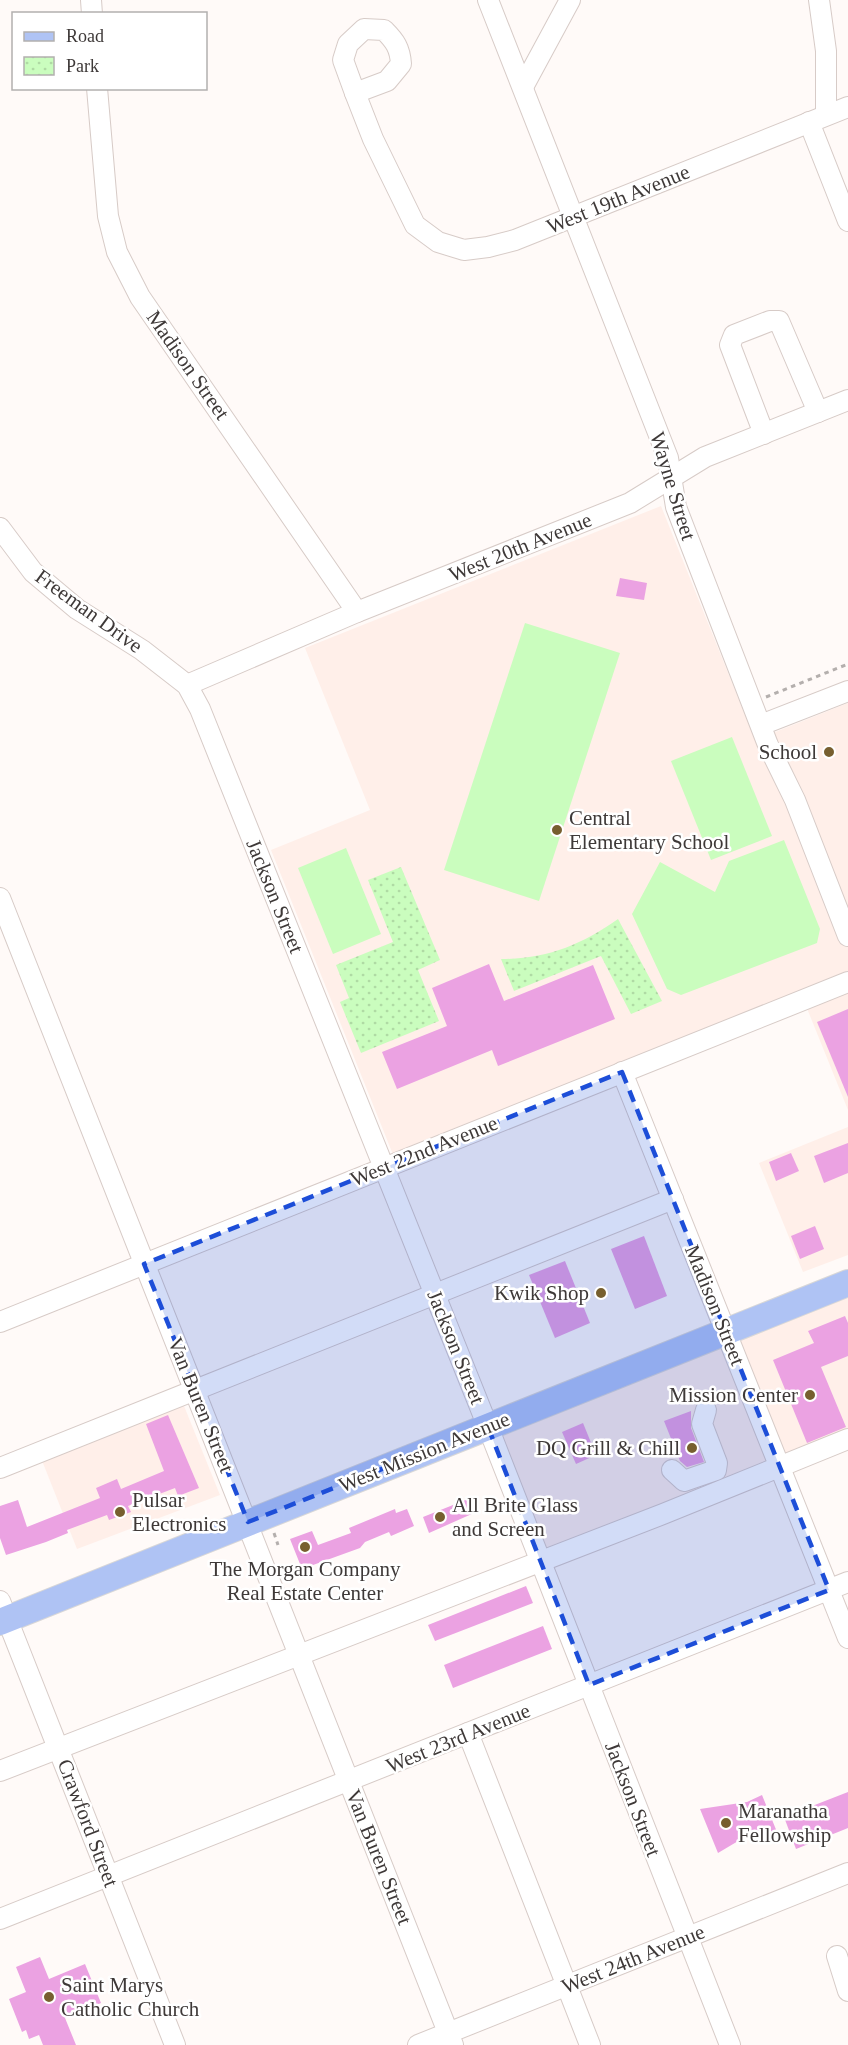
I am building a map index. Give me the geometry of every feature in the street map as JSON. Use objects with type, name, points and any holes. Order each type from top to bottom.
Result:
[{"type":"main road","name":"West Mission Avenue","points":[[2,1614],[248,1522],[848,1283]]},
{"type":"street","name":"Wayne Street","points":[[488,0],[668,458],[676,507],[752,703],[795,801],[848,936]]},
{"type":"street","points":[[523,87],[570,0]]},
{"type":"street","points":[[819,0],[826,51],[818,119],[848,221]]},
{"type":"street","name":"Madison Street","points":[[97,90],[106,199],[117,252],[140,297],[357,612]]},
{"type":"street","name":"West 19th Avenue","points":[[355,93],[373,139],[415,225],[438,242],[464,250],[515,240],[848,107]]},
{"type":"street","points":[[764,434],[730,345],[734,334],[763,323],[779,321],[818,412]]},
{"type":"street","name":"West 20th Avenue","points":[[187,685],[357,612],[630,503],[673,480],[705,457],[848,400]]},
{"type":"street","name":"Freeman Drive","points":[[0,528],[33,572],[77,609],[142,650],[187,685]]},
{"type":"street","name":"Jackson Street","points":[[187,685],[208,731],[488,1427],[730,2045]]},
{"type":"street","points":[[761,725],[848,691]]},
{"type":"street","name":"Van Buren Street","points":[[0,898],[451,2039]]},
{"type":"street","name":"West 22nd Avenue","points":[[0,1322],[848,982]]},
{"type":"street","name":"Madison Street","points":[[622,1072],[848,1638]]},
{"type":"street","points":[[0,1468],[673,1198]]},
{"type":"street","points":[[672,1470],[684,1481],[716,1470],[717,1463],[702,1424],[706,1410]]},
{"type":"street","points":[[0,1771],[848,1439]]},
{"type":"street","name":"West 23rd Avenue","points":[[0,1919],[848,1582]]},
{"type":"street","name":"Crawford Street","points":[[2,1614],[59,1748],[175,2045]]},
{"type":"street","points":[[468,1733],[590,2045]]},
{"type":"street","name":"West 24th Avenue","points":[[418,2045],[451,2039],[567,1986],[848,1873]]},
{"type":"street","points":[[837,1956],[848,1991]]},
{"type":"path","points":[[752,703],[848,664]]},
{"type":"path","points":[[273,1532],[278,1545]]},
{"type":"highlighted area","points":[[622,1072],[829,1590],[589,1685],[488,1427],[248,1522],[144,1264]]},
{"type":"shaded area","name":"Central Elementary School","points":[[661,506],[755,740],[848,703],[848,1110],[804,1001],[396,1162],[271,850],[370,810],[305,648]]},
{"type":"shaded area","points":[[848,1127],[848,1255],[803,1272],[759,1163]]},
{"type":"shaded area","points":[[848,1292],[848,1438],[540,1560],[503,1436]]},
{"type":"shaded area","points":[[180,1396],[220,1495],[77,1549],[39,1453]]},
{"type":"green space","points":[[525,623],[620,653],[539,901],[444,870]]},
{"type":"green space","points":[[732,737],[772,836],[711,860],[671,761]]},
{"type":"green space","points":[[784,840],[820,929],[817,943],[681,995],[667,989],[632,914],[660,862],[715,892],[729,861]]},
{"type":"green space","points":[[346,848],[381,934],[333,954],[298,868]]},
{"type":"green space","points":[[401,867],[440,960],[418,970],[439,1021],[361,1053],[340,1002],[349,998],[336,965],[393,942],[368,880]]},
{"type":"green space","points":[[618,919],[662,1001],[631,1014],[601,956],[514,991],[501,959],[533,956],[563,949],[591,936]]},
{"type":"building","points":[[620,578],[647,583],[644,600],[616,596]]},
{"type":"building","points":[[489,964],[504,1001],[593,965],[615,1019],[498,1066],[492,1050],[397,1089],[382,1052],[447,1026],[432,988]]},
{"type":"building","points":[[848,1009],[848,1097],[817,1022]]},
{"type":"building","points":[[848,1143],[848,1173],[824,1183],[814,1156]]},
{"type":"building","points":[[791,1153],[799,1171],[776,1181],[769,1162]]},
{"type":"building","points":[[815,1226],[824,1249],[800,1259],[791,1236]]},
{"type":"building","points":[[644,1236],[667,1296],[635,1309],[611,1249]]},
{"type":"building","points":[[565,1261],[590,1323],[555,1338],[529,1275]]},
{"type":"building","name":"Mission Center","points":[[845,1316],[848,1323],[848,1356],[821,1367],[846,1427],[807,1443],[773,1360],[814,1343],[808,1331]]},
{"type":"building","points":[[691,1411],[691,1428],[704,1462],[687,1467],[680,1461],[664,1421]]},
{"type":"building","points":[[168,1415],[199,1488],[178,1496],[175,1488],[128,1506],[131,1512],[109,1520],[107,1515],[67,1530],[68,1533],[46,1542],[6,1555],[0,1538],[0,1506],[18,1500],[27,1527],[100,1498],[96,1488],[117,1479],[121,1489],[164,1471],[146,1424]]},
{"type":"building","points":[[583,1423],[596,1455],[576,1464],[562,1432]]},
{"type":"building","points":[[468,1499],[474,1513],[429,1533],[423,1517]]},
{"type":"building","points":[[395,1509],[396,1513],[407,1509],[414,1526],[391,1536],[389,1532],[365,1542],[360,1548],[302,1569],[290,1539],[312,1531],[318,1545],[351,1533],[349,1528]]},
{"type":"building","points":[[526,1586],[533,1603],[435,1641],[428,1625]]},
{"type":"building","points":[[543,1626],[552,1649],[453,1688],[444,1665]]},
{"type":"building","points":[[848,1792],[848,1828],[796,1849],[784,1817]]},
{"type":"building","points":[[762,1795],[777,1832],[759,1840],[755,1831],[718,1853],[700,1809],[747,1802]]},
{"type":"building","points":[[40,1957],[49,1979],[85,1964],[101,2003],[65,2018],[76,2045],[43,2045],[39,2035],[29,2039],[26,2030],[22,2032],[9,1999],[26,1992],[16,1967]]},
{"type":"place","name":"School","points":[[829,752]]},
{"type":"place","name":"Central Elementary School","points":[[557,830]]},
{"type":"place","name":"Kwik Shop","points":[[601,1293]]},
{"type":"place","name":"Mission Center","points":[[810,1395]]},
{"type":"place","name":"DQ Grill & Chill","points":[[692,1448]]},
{"type":"place","name":"Pulsar Electronics","points":[[120,1512]]},
{"type":"place","name":"All Brite Glass and Screen","points":[[440,1517]]},
{"type":"place","name":"The Morgan Company Real Estate Center","points":[[305,1547]]},
{"type":"place","name":"Maranatha Fellowship","points":[[726,1823]]},
{"type":"place","name":"Saint Marys Catholic Church","points":[[49,1997]]}]
